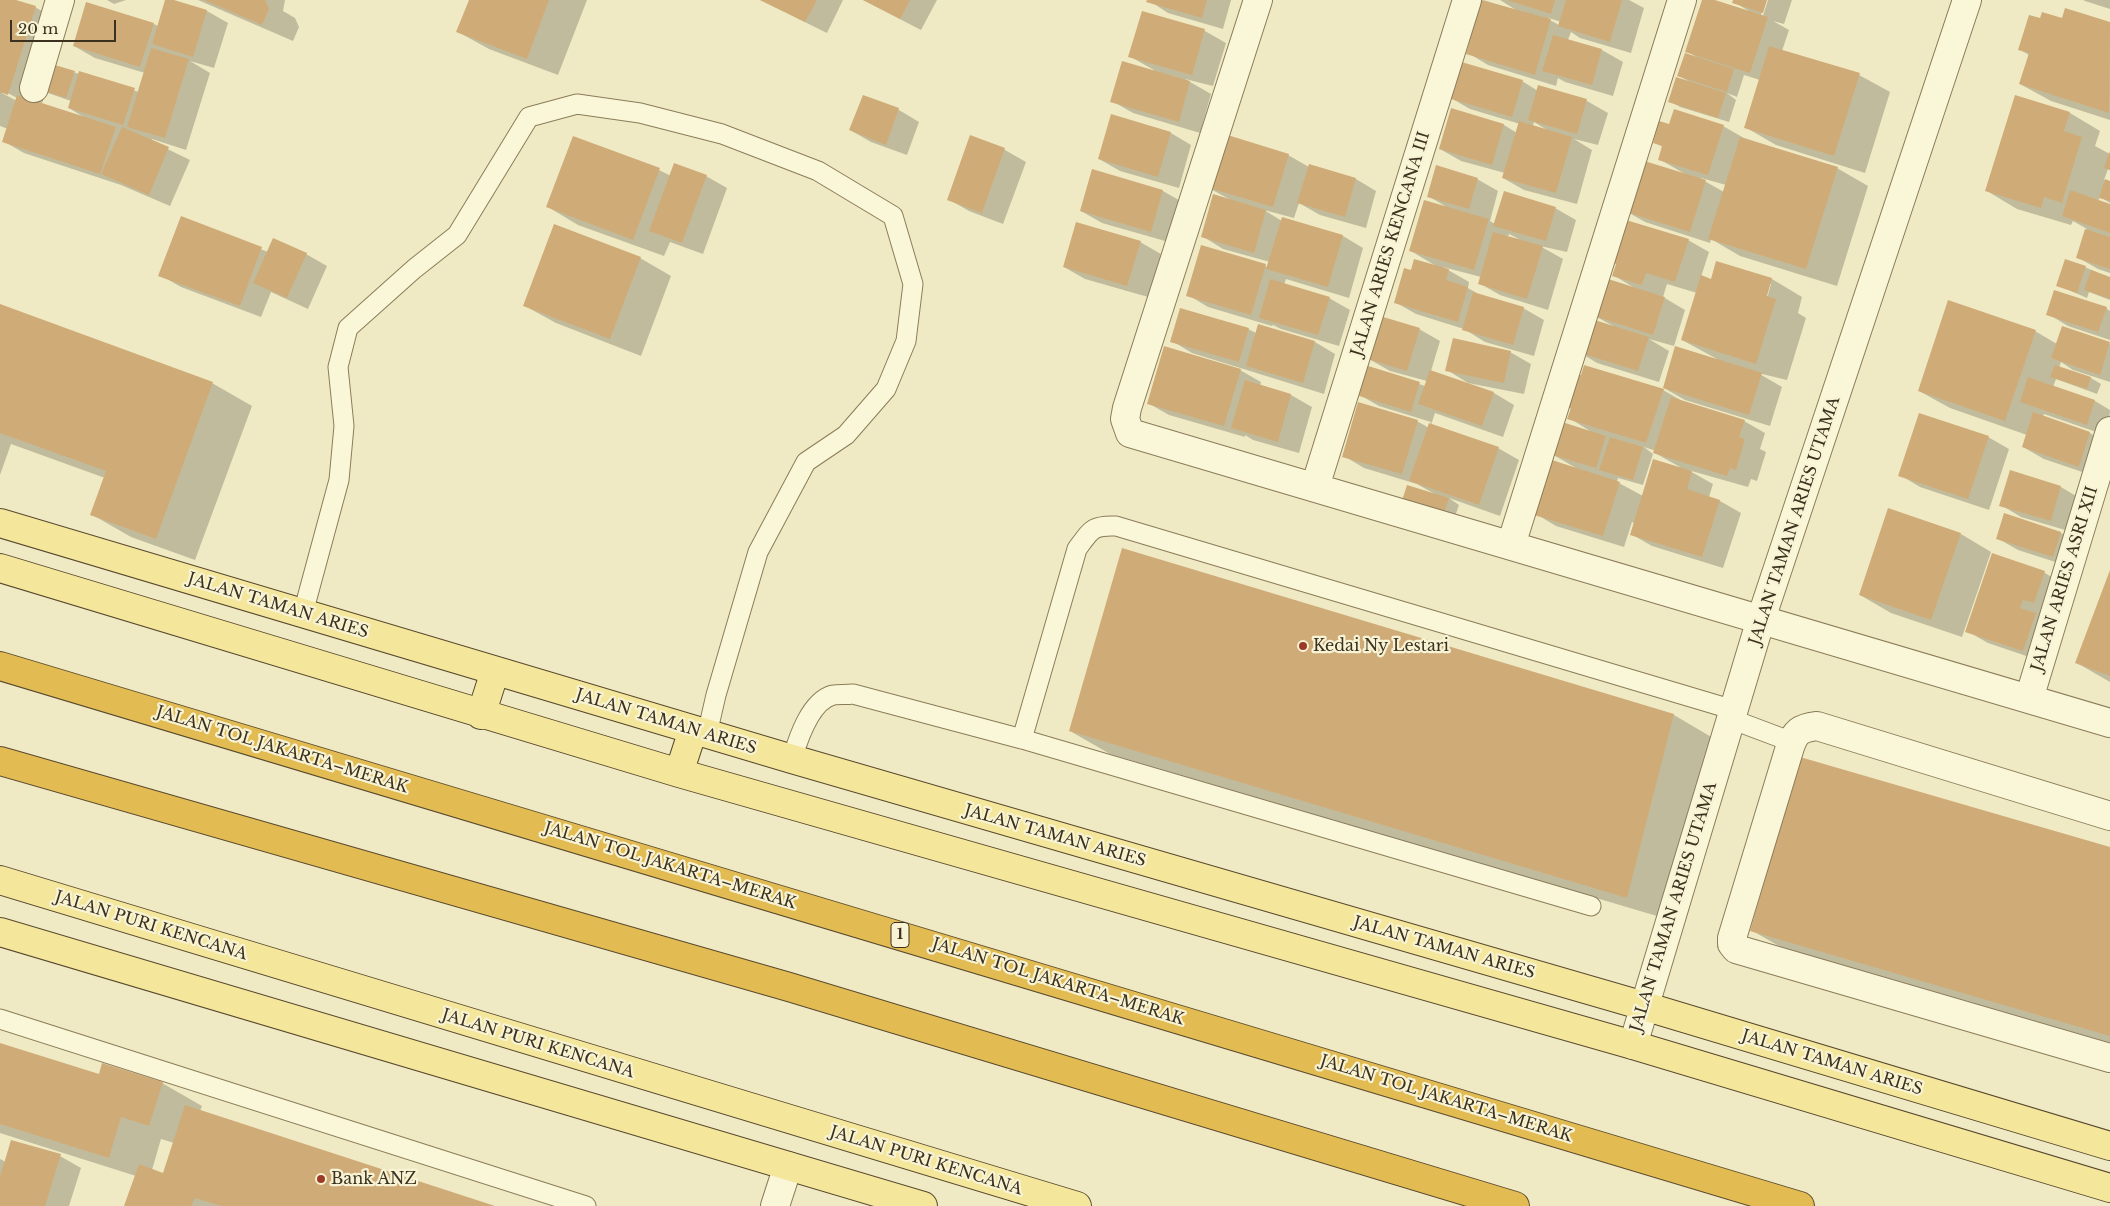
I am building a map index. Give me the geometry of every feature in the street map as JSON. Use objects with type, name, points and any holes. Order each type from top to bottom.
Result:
[{"type":"highway","name":"JALAN TOL JAKARTA–MERAK","points":[[0,666],[1800,1206]]},
{"type":"highway","points":[[0,761],[790,987],[1515,1206]]},
{"type":"main road","name":"JALAN TAMAN ARIES","points":[[0,523],[700,732],[1644,1006],[2110,1146]]},
{"type":"main road","points":[[0,568],[481,715],[1632,1045],[2110,1188]]},
{"type":"main road","points":[[215,633],[229,592]]},
{"type":"main road","points":[[481,715],[495,671]]},
{"type":"main road","points":[[679,773],[700,732]]},
{"type":"main road","name":"JALAN PURI KENCANA","points":[[0,880],[1078,1206]]},
{"type":"main road","points":[[0,932],[923,1206]]},
{"type":"street","points":[[34,88],[60,0]]},
{"type":"street","points":[[1258,0],[1124,419],[1130,433],[2110,723]]},
{"type":"street","name":"JALAN ARIES KENCANA III","points":[[1315,487],[1467,0]]},
{"type":"street","points":[[1511,545],[1682,0]]},
{"type":"street","name":"JALAN TAMAN ARIES UTAMA","points":[[1632,1045],[1761,619],[1967,0]]},
{"type":"street","name":"JALAN ARIES ASRI XII","points":[[2029,699],[2104,467],[2110,431]]},
{"type":"street","points":[[2110,816],[1816,726],[1802,728],[1794,735],[1732,938],[1732,944],[1736,949],[2110,1058]]},
{"type":"street","points":[[775,1206],[788,1166]]},
{"type":"lane","points":[[303,614],[339,480],[344,426],[338,367],[348,328],[414,269],[458,235],[529,117],[578,104],[640,113],[722,134],[818,171],[893,216],[913,284],[906,341],[886,388],[846,435],[806,462],[758,552],[716,695],[700,732]]},
{"type":"lane","points":[[1022,739],[1076,549],[1088,534],[1100,525],[1116,526],[1732,714],[1792,742]]},
{"type":"lane","points":[[792,759],[797,741],[816,704],[832,696],[852,694],[1022,739],[1591,906]]},
{"type":"lane","points":[[0,1019],[586,1206]]},
{"type":"building","points":[[0,0],[16,0],[36,6],[8,95],[0,92]]},
{"type":"building","points":[[165,0],[174,0],[207,10],[193,57],[152,44]]},
{"type":"building","points":[[204,0],[265,0],[269,9],[262,25]]},
{"type":"building","points":[[469,0],[549,0],[527,59],[456,32]]},
{"type":"building","points":[[760,0],[817,0],[805,22]]},
{"type":"building","points":[[863,0],[910,0],[900,19]]},
{"type":"building","points":[[1147,0],[1207,0],[1202,18],[1146,2]]},
{"type":"building","points":[[1481,0],[1551,19],[1535,75],[1466,54]]},
{"type":"building","points":[[1507,0],[1555,0],[1551,14]]},
{"type":"building","points":[[1566,0],[1622,0],[1610,42],[1558,26]]},
{"type":"building","points":[[1702,0],[1715,0],[1768,17],[1750,73],[1685,52]]},
{"type":"building","points":[[1733,0],[1767,0],[1763,13],[1732,3]]},
{"type":"building","points":[[86,2],[154,23],[140,67],[73,46]]},
{"type":"building","points":[[2065,8],[2110,22],[2109,113],[2019,84],[2029,53],[2018,50],[2029,15],[2040,18],[2042,12],[2062,18]]},
{"type":"building","points":[[1142,11],[1205,29],[1192,75],[1128,57]]},
{"type":"building","points":[[1553,35],[1602,49],[1592,85],[1542,71]]},
{"type":"building","points":[[1769,46],[1860,73],[1834,156],[1744,128]]},
{"type":"building","points":[[151,48],[189,59],[165,138],[127,127]]},
{"type":"building","points":[[1685,53],[1734,69],[1727,92],[1677,76]]},
{"type":"building","points":[[1122,61],[1190,81],[1179,122],[1110,102]]},
{"type":"building","points":[[1458,61],[1523,80],[1512,117],[1448,98]]},
{"type":"building","points":[[45,62],[75,71],[66,98],[38,89]]},
{"type":"building","points":[[79,71],[135,88],[123,125],[68,108]]},
{"type":"building","points":[[1676,77],[1726,93],[1718,118],[1668,102]]},
{"type":"building","points":[[1538,85],[1587,99],[1577,134],[1528,120]]},
{"type":"building","points":[[17,95],[116,127],[100,174],[2,142]]},
{"type":"building","points":[[863,95],[899,108],[886,145],[849,130]]},
{"type":"building","points":[[2015,95],[2070,112],[2064,131],[2082,137],[2062,203],[2044,197],[2041,208],[1985,191]]},
{"type":"building","points":[[1451,108],[1504,124],[1492,165],[1439,149]]},
{"type":"building","points":[[1674,109],[1724,125],[1708,175],[1658,160],[1662,146],[1653,143],[1659,121],[1669,124]]},
{"type":"building","points":[[1111,114],[1171,132],[1158,177],[1098,159]]},
{"type":"building","points":[[1519,121],[1572,137],[1556,193],[1502,178]]},
{"type":"building","points":[[122,127],[169,147],[149,195],[101,174]]},
{"type":"building","points":[[1221,133],[1289,154],[1273,207],[1206,187]]},
{"type":"building","points":[[970,135],[1005,148],[982,213],[947,200]]},
{"type":"building","points":[[573,136],[660,168],[633,240],[546,207]]},
{"type":"building","points":[[1740,137],[1838,167],[1806,269],[1708,239]]},
{"type":"building","points":[[2110,151],[2110,170],[2104,168]]},
{"type":"building","points":[[1638,159],[1706,180],[1690,232],[1623,211]]},
{"type":"building","points":[[674,163],[707,175],[682,243],[649,231]]},
{"type":"building","points":[[1309,164],[1356,178],[1345,217],[1297,203]]},
{"type":"building","points":[[1436,165],[1478,178],[1469,209],[1427,197]]},
{"type":"building","points":[[1092,169],[1163,190],[1151,232],[1080,211]]},
{"type":"building","points":[[2105,179],[2110,181],[2110,201],[2099,198]]},
{"type":"building","points":[[2070,190],[2110,204],[2110,233],[2062,216]]},
{"type":"building","points":[[1504,191],[1556,207],[1546,241],[1493,226]]},
{"type":"building","points":[[1213,194],[1266,210],[1254,253],[1201,237]]},
{"type":"building","points":[[1424,200],[1489,219],[1474,270],[1409,251]]},
{"type":"building","points":[[181,216],[262,247],[240,306],[158,276]]},
{"type":"building","points":[[1282,217],[1343,235],[1328,287],[1266,269]]},
{"type":"building","points":[[1626,220],[1689,239],[1675,282],[1646,273],[1642,285],[1612,276],[1616,264],[1613,263]]},
{"type":"building","points":[[1076,222],[1141,241],[1127,286],[1063,267]]},
{"type":"building","points":[[554,224],[641,257],[610,339],[523,306]]},
{"type":"building","points":[[2085,229],[2110,237],[2110,269],[2076,258]]},
{"type":"building","points":[[1493,232],[1543,246],[1527,299],[1478,284]]},
{"type":"building","points":[[273,238],[307,253],[287,298],[253,283]]},
{"type":"building","points":[[1201,245],[1266,264],[1251,315],[1186,296]]},
{"type":"building","points":[[1414,259],[1449,269],[1446,280],[1468,287],[1458,322],[1394,303],[1404,268],[1411,270]]},
{"type":"building","points":[[2065,259],[2086,266],[2077,293],[2056,286]]},
{"type":"building","points":[[1716,261],[1772,278],[1767,296],[1776,299],[1756,364],[1681,340],[1701,275],[1711,279]]},
{"type":"building","points":[[2091,270],[2110,277],[2110,299],[2084,290]]},
{"type":"building","points":[[1605,278],[1665,297],[1653,335],[1594,316]]},
{"type":"building","points":[[1270,279],[1330,297],[1318,335],[1259,318]]},
{"type":"building","points":[[2054,290],[2107,307],[2098,332],[2046,315]]},
{"type":"building","points":[[1473,292],[1524,307],[1513,345],[1462,330]]},
{"type":"building","points":[[1948,300],[2036,330],[2005,421],[1918,391]]},
{"type":"building","points":[[0,304],[213,382],[156,539],[90,515],[106,471],[0,433]]},
{"type":"building","points":[[1180,308],[1249,328],[1239,362],[1170,342]]},
{"type":"building","points":[[1380,316],[1420,328],[1407,371],[1367,359]]},
{"type":"building","points":[[1585,317],[1649,337],[1638,371],[1574,351]]},
{"type":"building","points":[[1258,324],[1315,341],[1303,383],[1246,366]]},
{"type":"building","points":[[2062,326],[2110,342],[2100,375],[2051,358]]},
{"type":"building","points":[[1453,338],[1511,351],[1504,383],[1445,371]]},
{"type":"building","points":[[1164,346],[1241,369],[1224,426],[1147,404]]},
{"type":"building","points":[[1675,346],[1762,373],[1749,415],[1663,388]]},
{"type":"building","points":[[1365,365],[1420,382],[1411,412],[1356,395]]},
{"type":"building","points":[[1584,365],[1664,389],[1646,443],[1567,419],[1571,408],[1563,406],[1573,373],[1581,375]]},
{"type":"building","points":[[2055,365],[2091,377],[2087,389],[2050,377]]},
{"type":"building","points":[[1430,370],[1494,392],[1482,426],[1418,404]]},
{"type":"building","points":[[2028,377],[2095,400],[2087,425],[2020,402]]},
{"type":"building","points":[[1245,380],[1291,394],[1278,442],[1231,428]]},
{"type":"building","points":[[1671,397],[1745,420],[1739,437],[1745,439],[1736,470],[1730,468],[1727,476],[1653,453]]},
{"type":"building","points":[[1358,402],[1418,420],[1402,474],[1342,457]]},
{"type":"building","points":[[2033,412],[2090,432],[2079,467],[2022,447]]},
{"type":"building","points":[[1919,413],[1989,436],[1968,499],[1898,476]]},
{"type":"building","points":[[1559,421],[1606,436],[1596,468],[1549,454]]},
{"type":"building","points":[[1429,423],[1499,447],[1479,505],[1409,481]]},
{"type":"building","points":[[1610,437],[1643,447],[1633,480],[1599,470]]},
{"type":"building","points":[[1653,459],[1692,471],[1687,489],[1720,500],[1702,557],[1630,535]]},
{"type":"building","points":[[1552,460],[1620,482],[1603,536],[1534,515]]},
{"type":"building","points":[[2010,470],[2061,486],[2051,521],[1999,506]]},
{"type":"building","points":[[1407,485],[1449,498],[1440,524],[1399,510]]},
{"type":"building","points":[[1888,508],[1961,533],[1931,620],[1859,595]]},
{"type":"building","points":[[2004,513],[2061,532],[2053,557],[1996,539]]},
{"type":"building","points":[[1122,548],[1674,714],[1627,898],[1069,731]]},
{"type":"building","points":[[1992,553],[2045,571],[2034,603],[2023,600],[2020,608],[2036,613],[2023,651],[1965,632]]},
{"type":"building","points":[[2110,570],[2110,676],[2075,663]]},
{"type":"building","points":[[1800,757],[2110,847],[2110,1036],[1750,931]]},
{"type":"building","points":[[0,1043],[99,1074],[102,1063],[163,1082],[149,1126],[121,1117],[109,1158],[0,1124]]},
{"type":"building","points":[[185,1105],[495,1206],[221,1206],[195,1198],[191,1206],[124,1206],[139,1164],[163,1173]]},
{"type":"building","points":[[11,1140],[61,1154],[45,1206],[0,1206],[0,1177]]},
{"type":"place","name":"Kedai Ny Lestari","points":[[1303,646]]},
{"type":"place","name":"Bank ANZ","points":[[321,1179]]}]
